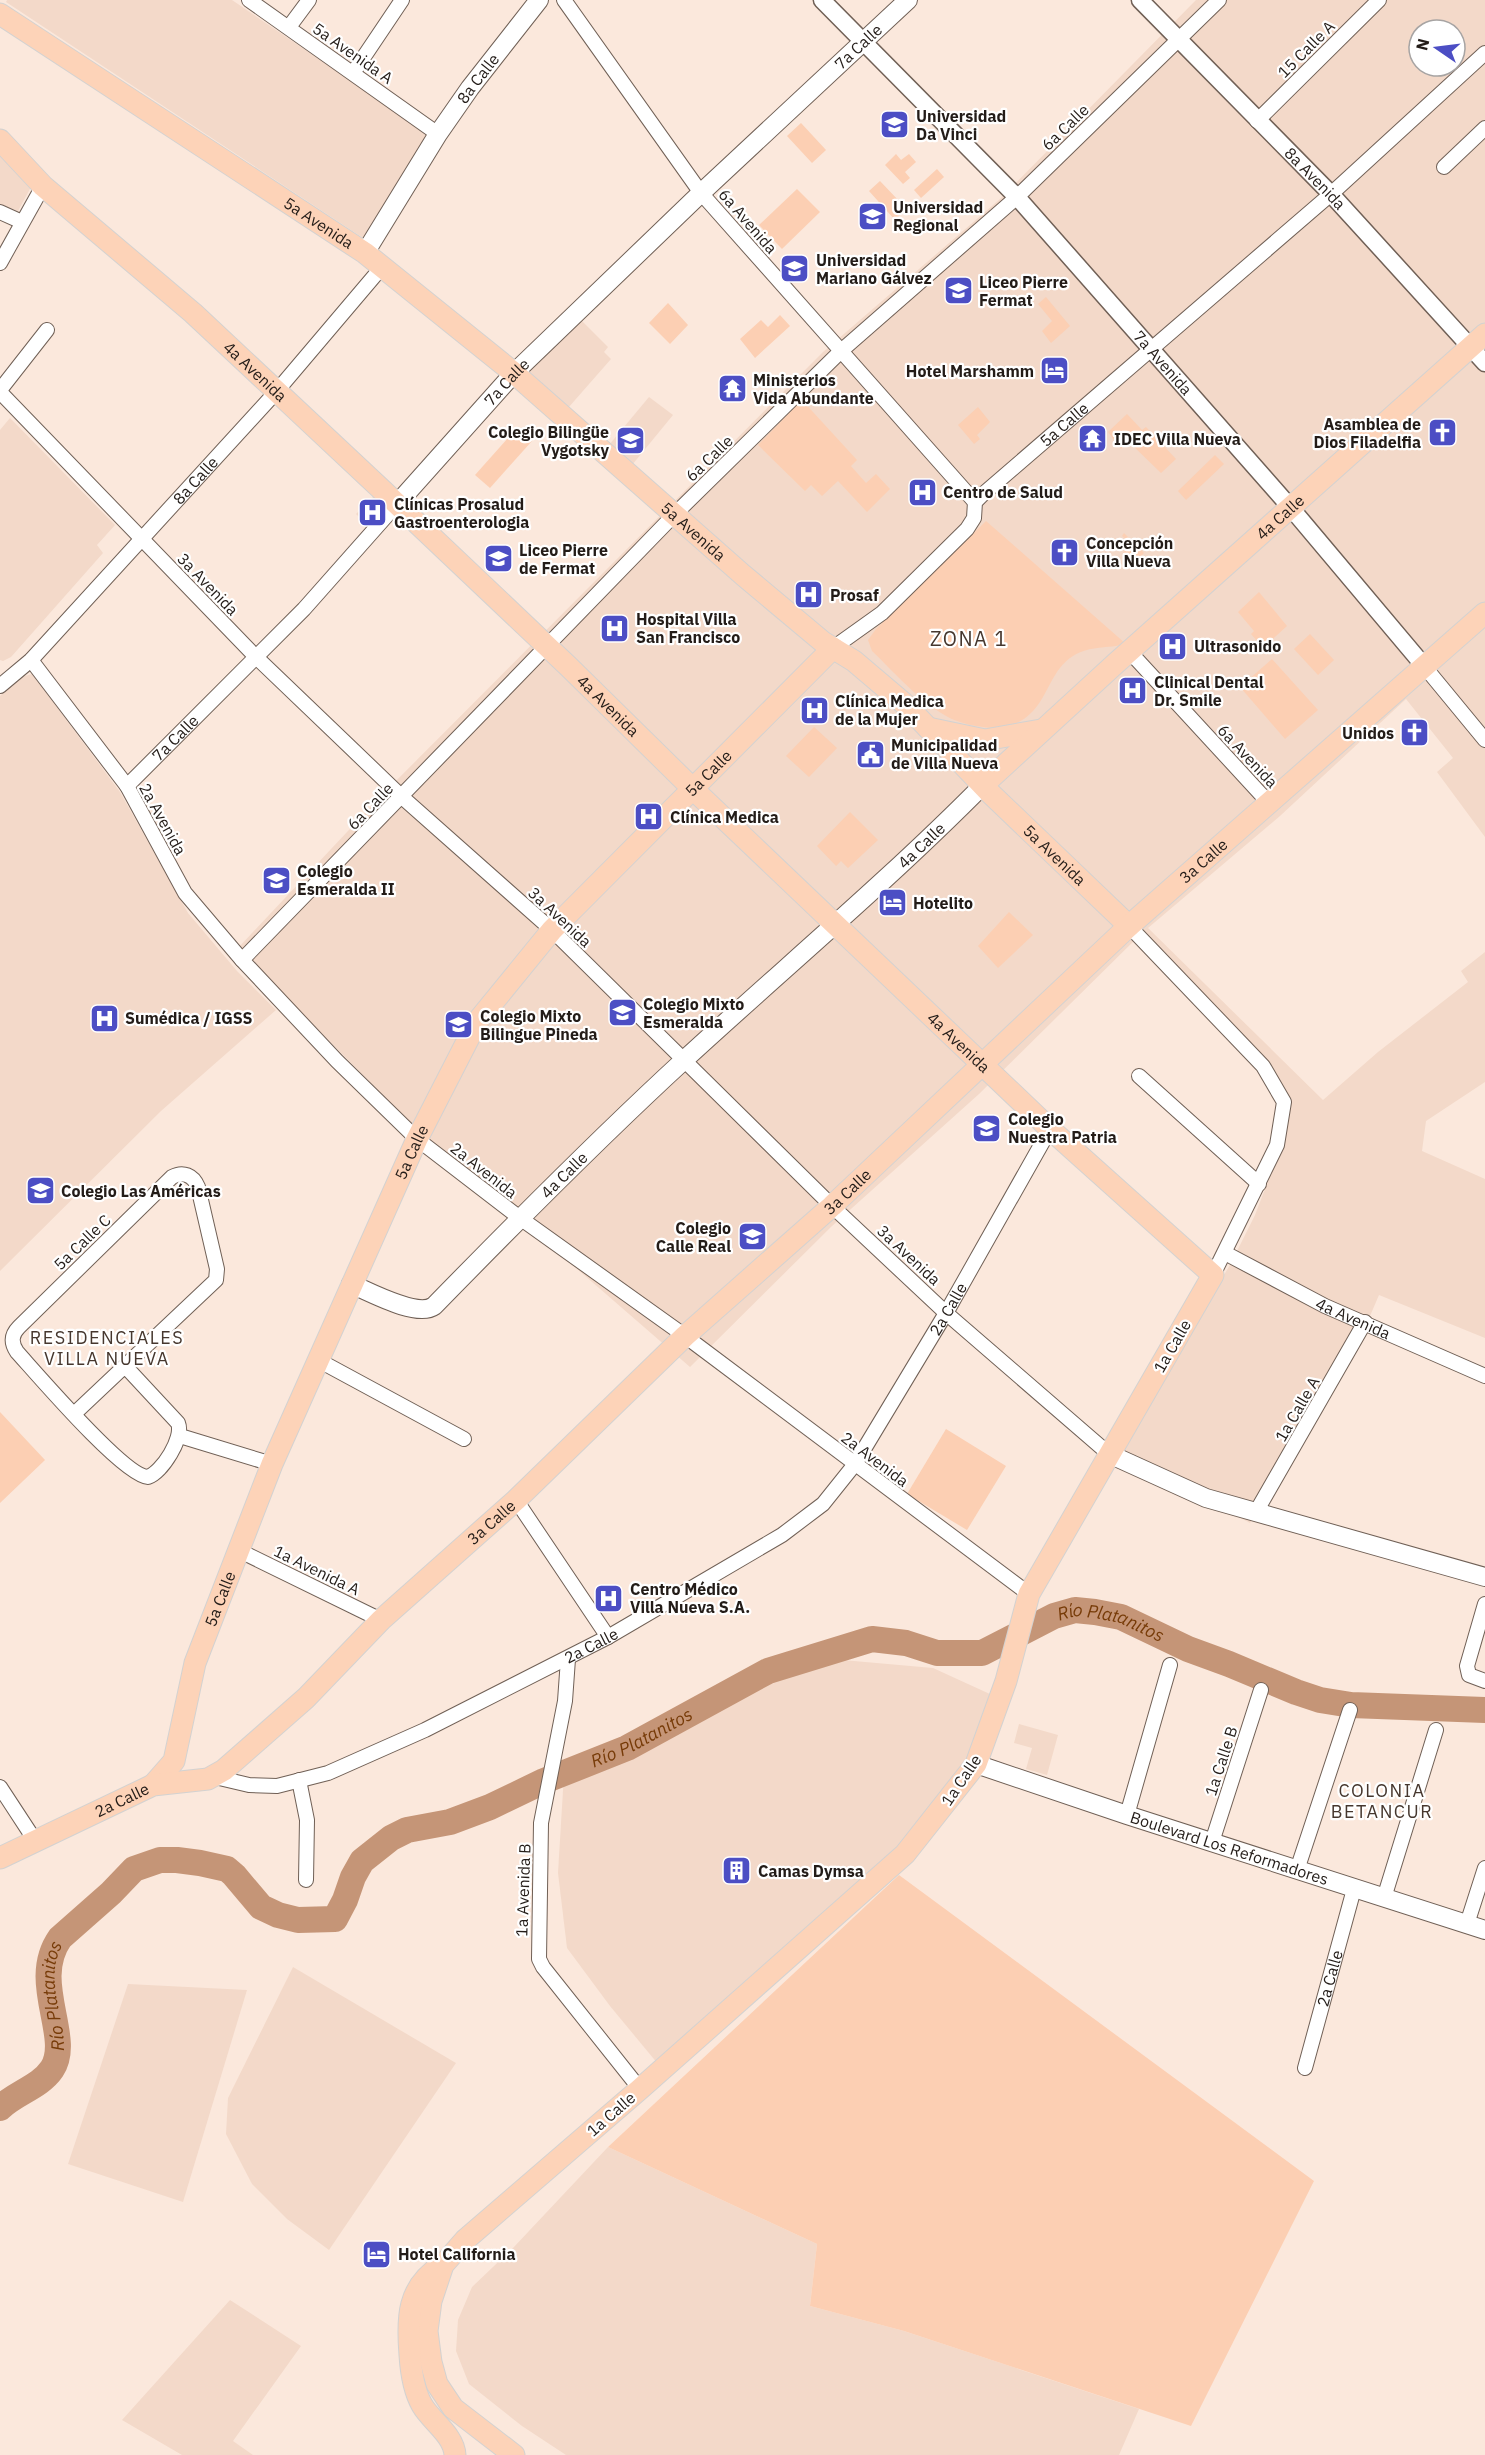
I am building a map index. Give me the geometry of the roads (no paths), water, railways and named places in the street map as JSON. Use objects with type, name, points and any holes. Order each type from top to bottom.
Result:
[{"type":"main road","name":"8a Calle","points":[[365,253],[438,134],[470,88],[539,0]]},
{"type":"main road","name":"7a Calle","points":[[397,504],[514,373],[701,193],[908,0]]},
{"type":"main road","name":"5a Avenida","points":[[0,14],[365,253],[514,373],[751,583],[823,642],[854,661],[907,706],[983,785],[1129,926]]},
{"type":"main road","name":"4a Avenida","points":[[0,140],[43,186],[193,313],[546,645],[693,789],[1050,1129],[1213,1275]]},
{"type":"main road","name":"4a Calle","points":[[351,1284],[414,1309],[431,1309],[519,1218],[682,1061],[835,925],[1129,651],[1478,341]]},
{"type":"main road","name":"3a Calle","points":[[205,1778],[306,1698],[381,1620],[516,1500],[685,1336],[832,1206],[1129,926],[1485,613]]},
{"type":"main road","name":"5a Calle","points":[[153,1785],[174,1761],[195,1663],[272,1464],[417,1139],[477,1022],[552,930],[833,648]]},
{"type":"main road","points":[[928,728],[985,740],[1042,730]]},
{"type":"main road","name":"1a Calle","points":[[455,2455],[450,2440],[422,2405],[412,2374],[407,2333],[408,2315],[419,2286],[428,2274],[442,2265],[465,2240],[640,2089],[905,1854],[976,1764],[1006,1681],[1029,1594],[1213,1275]]},
{"type":"main road","points":[[1109,1454],[1206,1498],[1485,1577]]},
{"type":"main road","points":[[174,1761],[186,1776],[205,1778]]},
{"type":"main road","name":"Boulevard Los Reformadores","points":[[976,1764],[1485,1930]]},
{"type":"main road","name":"2a Calle","points":[[0,1858],[153,1785],[205,1778]]},
{"type":"main road","name":"1a Calle","points":[[442,2265],[427,2331],[431,2362],[437,2384],[453,2408],[514,2455]]},
{"type":"street","name":"5a Avenida A","points":[[249,0],[438,134]]},
{"type":"street","points":[[289,27],[309,0]]},
{"type":"street","points":[[353,73],[402,0]]},
{"type":"street","name":"6a Avenida","points":[[564,0],[701,193],[975,502]]},
{"type":"street","name":"7a Avenida","points":[[822,0],[1017,197],[1152,347],[1292,508],[1485,740]]},
{"type":"street","name":"8a Avenida","points":[[1140,0],[1257,121],[1478,341],[1485,363]]},
{"type":"street","name":"6a Calle","points":[[242,960],[402,797],[546,645],[841,351],[1017,197],[1220,0]]},
{"type":"street","name":"15 Calle A","points":[[1257,121],[1379,0]]},
{"type":"street","name":"5a Calle","points":[[833,648],[882,613],[967,529],[974,518],[975,502],[1331,194],[1485,53]]},
{"type":"street","points":[[1444,167],[1485,128]]},
{"type":"street","points":[[0,263],[43,186]]},
{"type":"street","points":[[0,212],[22,222]]},
{"type":"street","name":"8a Calle","points":[[0,686],[31,660],[276,392],[382,267]]},
{"type":"street","points":[[0,391],[47,330]]},
{"type":"street","name":"3a Avenida","points":[[0,391],[255,656],[402,797],[552,930],[682,1061],[946,1312],[1109,1454]]},
{"type":"street","name":"7a Calle","points":[[126,786],[304,609],[397,504]]},
{"type":"street","name":"6a Avenida","points":[[1129,651],[1269,803]]},
{"type":"street","name":"2a Avenida","points":[[31,660],[126,786],[185,893],[242,960],[337,1061],[417,1139],[519,1218],[685,1336],[1029,1594]]},
{"type":"street","name":"5a Avenida","points":[[1129,926],[1263,1066],[1284,1102],[1277,1145]]},
{"type":"street","points":[[1139,1076],[1259,1184]]},
{"type":"street","name":"2a Calle","points":[[205,1778],[264,1787],[299,1780],[328,1773],[425,1730],[608,1637],[782,1535],[823,1504],[855,1464],[946,1312],[1050,1129]]},
{"type":"street","name":"1a Calle","points":[[1213,1275],[1277,1145]]},
{"type":"street","name":"5a Calle C","points":[[74,1414],[17,1352],[12,1342],[13,1336],[19,1327],[172,1177],[182,1173],[192,1178],[198,1187],[217,1269],[216,1280],[125,1366]]},
{"type":"street","name":"4a Avenida","points":[[1225,1253],[1325,1306],[1485,1376]]},
{"type":"street","name":"1a Calle A","points":[[1256,1512],[1365,1322]]},
{"type":"street","points":[[318,1360],[464,1439]]},
{"type":"street","points":[[125,1366],[178,1423],[180,1436],[157,1472],[148,1477],[142,1477],[133,1472],[74,1414],[125,1366]]},
{"type":"street","points":[[180,1436],[272,1464]]},
{"type":"street","points":[[516,1500],[608,1637]]},
{"type":"street","name":"1a Avenida A","points":[[238,1550],[381,1620]]},
{"type":"street","points":[[1485,1604],[1467,1666],[1469,1675],[1485,1681]]},
{"type":"street","name":"1a Avenida B","points":[[568,1659],[558,1740],[541,1823],[539,1959],[640,2089]]},
{"type":"street","points":[[1127,1815],[1170,1665]]},
{"type":"street","name":"1a Calle B","points":[[1212,1842],[1261,1690]]},
{"type":"street","points":[[1297,1870],[1350,1710]]},
{"type":"street","points":[[1384,1898],[1436,1730]]},
{"type":"street","points":[[299,1780],[308,1820],[306,1880]]},
{"type":"street","points":[[0,1787],[36,1842]]},
{"type":"street","points":[[1467,1924],[1485,1868]]},
{"type":"street","name":"2a Calle","points":[[1305,2068],[1354,1889]]},
{"type":"waterway","name":"Río Platanitos","points":[[0,2108],[41,2081],[52,2069],[57,2056],[58,2041],[49,1990],[49,1973],[52,1955],[60,1938],[111,1893],[134,1869],[160,1860],[200,1863],[227,1869],[261,1907],[278,1915],[298,1920],[335,1919],[362,1861],[391,1838],[407,1830],[450,1822],[490,1807],[544,1781],[627,1748],[768,1671],[872,1639],[906,1643],[937,1653],[982,1653],[1054,1616],[1075,1610],[1095,1612],[1121,1617],[1188,1649],[1320,1700],[1351,1705],[1485,1710]]},
{"type":"place","name":"Universidad Da Vinci","points":[[895,125]]},
{"type":"place","name":"Universidad Regional","points":[[872,216]]},
{"type":"place","name":"Universidad Mariano Gálvez","points":[[795,269]]},
{"type":"place","name":"Liceo Pierre Fermat","points":[[958,291]]},
{"type":"place","name":"Hotel Marshamm","points":[[1055,371]]},
{"type":"place","name":"Ministerios Vida Abundante","points":[[732,389]]},
{"type":"place","name":"Asamblea de Dios Filadelfia","points":[[1442,433]]},
{"type":"place","name":"IDEC Villa Nueva","points":[[1093,439]]},
{"type":"place","name":"Colegio Bilingüe Vygotsky","points":[[630,441]]},
{"type":"place","name":"Centro de Salud","points":[[922,492]]},
{"type":"place","name":"Clínicas Prosalud Gastroenterologia","points":[[373,513]]},
{"type":"place","name":"Concepción Villa Nueva","points":[[1065,552]]},
{"type":"place","name":"Liceo Pierre de Fermat","points":[[498,559]]},
{"type":"place","name":"Prosaf","points":[[809,595]]},
{"type":"place","name":"Hospital Villa San Francisco","points":[[615,628]]},
{"type":"place","name":"Ultrasonido","points":[[1173,646]]},
{"type":"place","name":"Clinical Dental Dr. Smile","points":[[1133,691]]},
{"type":"place","name":"Clínica Medica de la Mujer","points":[[814,710]]},
{"type":"place","name":"Unidos","points":[[1415,733]]},
{"type":"place","name":"Municipalidad de Villa Nueva","points":[[870,754]]},
{"type":"place","name":"Clínica Medica","points":[[649,817]]},
{"type":"place","name":"Colegio Esmeralda II","points":[[276,880]]},
{"type":"place","name":"Hotelito","points":[[892,903]]},
{"type":"place","name":"Colegio Mixto Esmeralda","points":[[622,1013]]},
{"type":"place","name":"Sumédica / IGSS","points":[[104,1018]]},
{"type":"place","name":"Colegio Mixto Bilingue Pineda","points":[[459,1025]]},
{"type":"place","name":"Colegio Nuestra Patria","points":[[987,1128]]},
{"type":"place","name":"Colegio Las Américas","points":[[40,1191]]},
{"type":"place","name":"Colegio Calle Real","points":[[752,1237]]},
{"type":"place","name":"Centro Médico Villa Nueva S.A.","points":[[609,1598]]},
{"type":"place","name":"Camas Dymsa","points":[[737,1871]]},
{"type":"place","name":"Hotel California","points":[[377,2254]]},
{"type":"district","name":"ZONA 1","points":[[969,639]]},
{"type":"district","name":"RESIDENCIALES VILLA NUEVA","points":[[107,1348]]},
{"type":"district","name":"COLONIA BETANCUR","points":[[1382,1801]]}]
